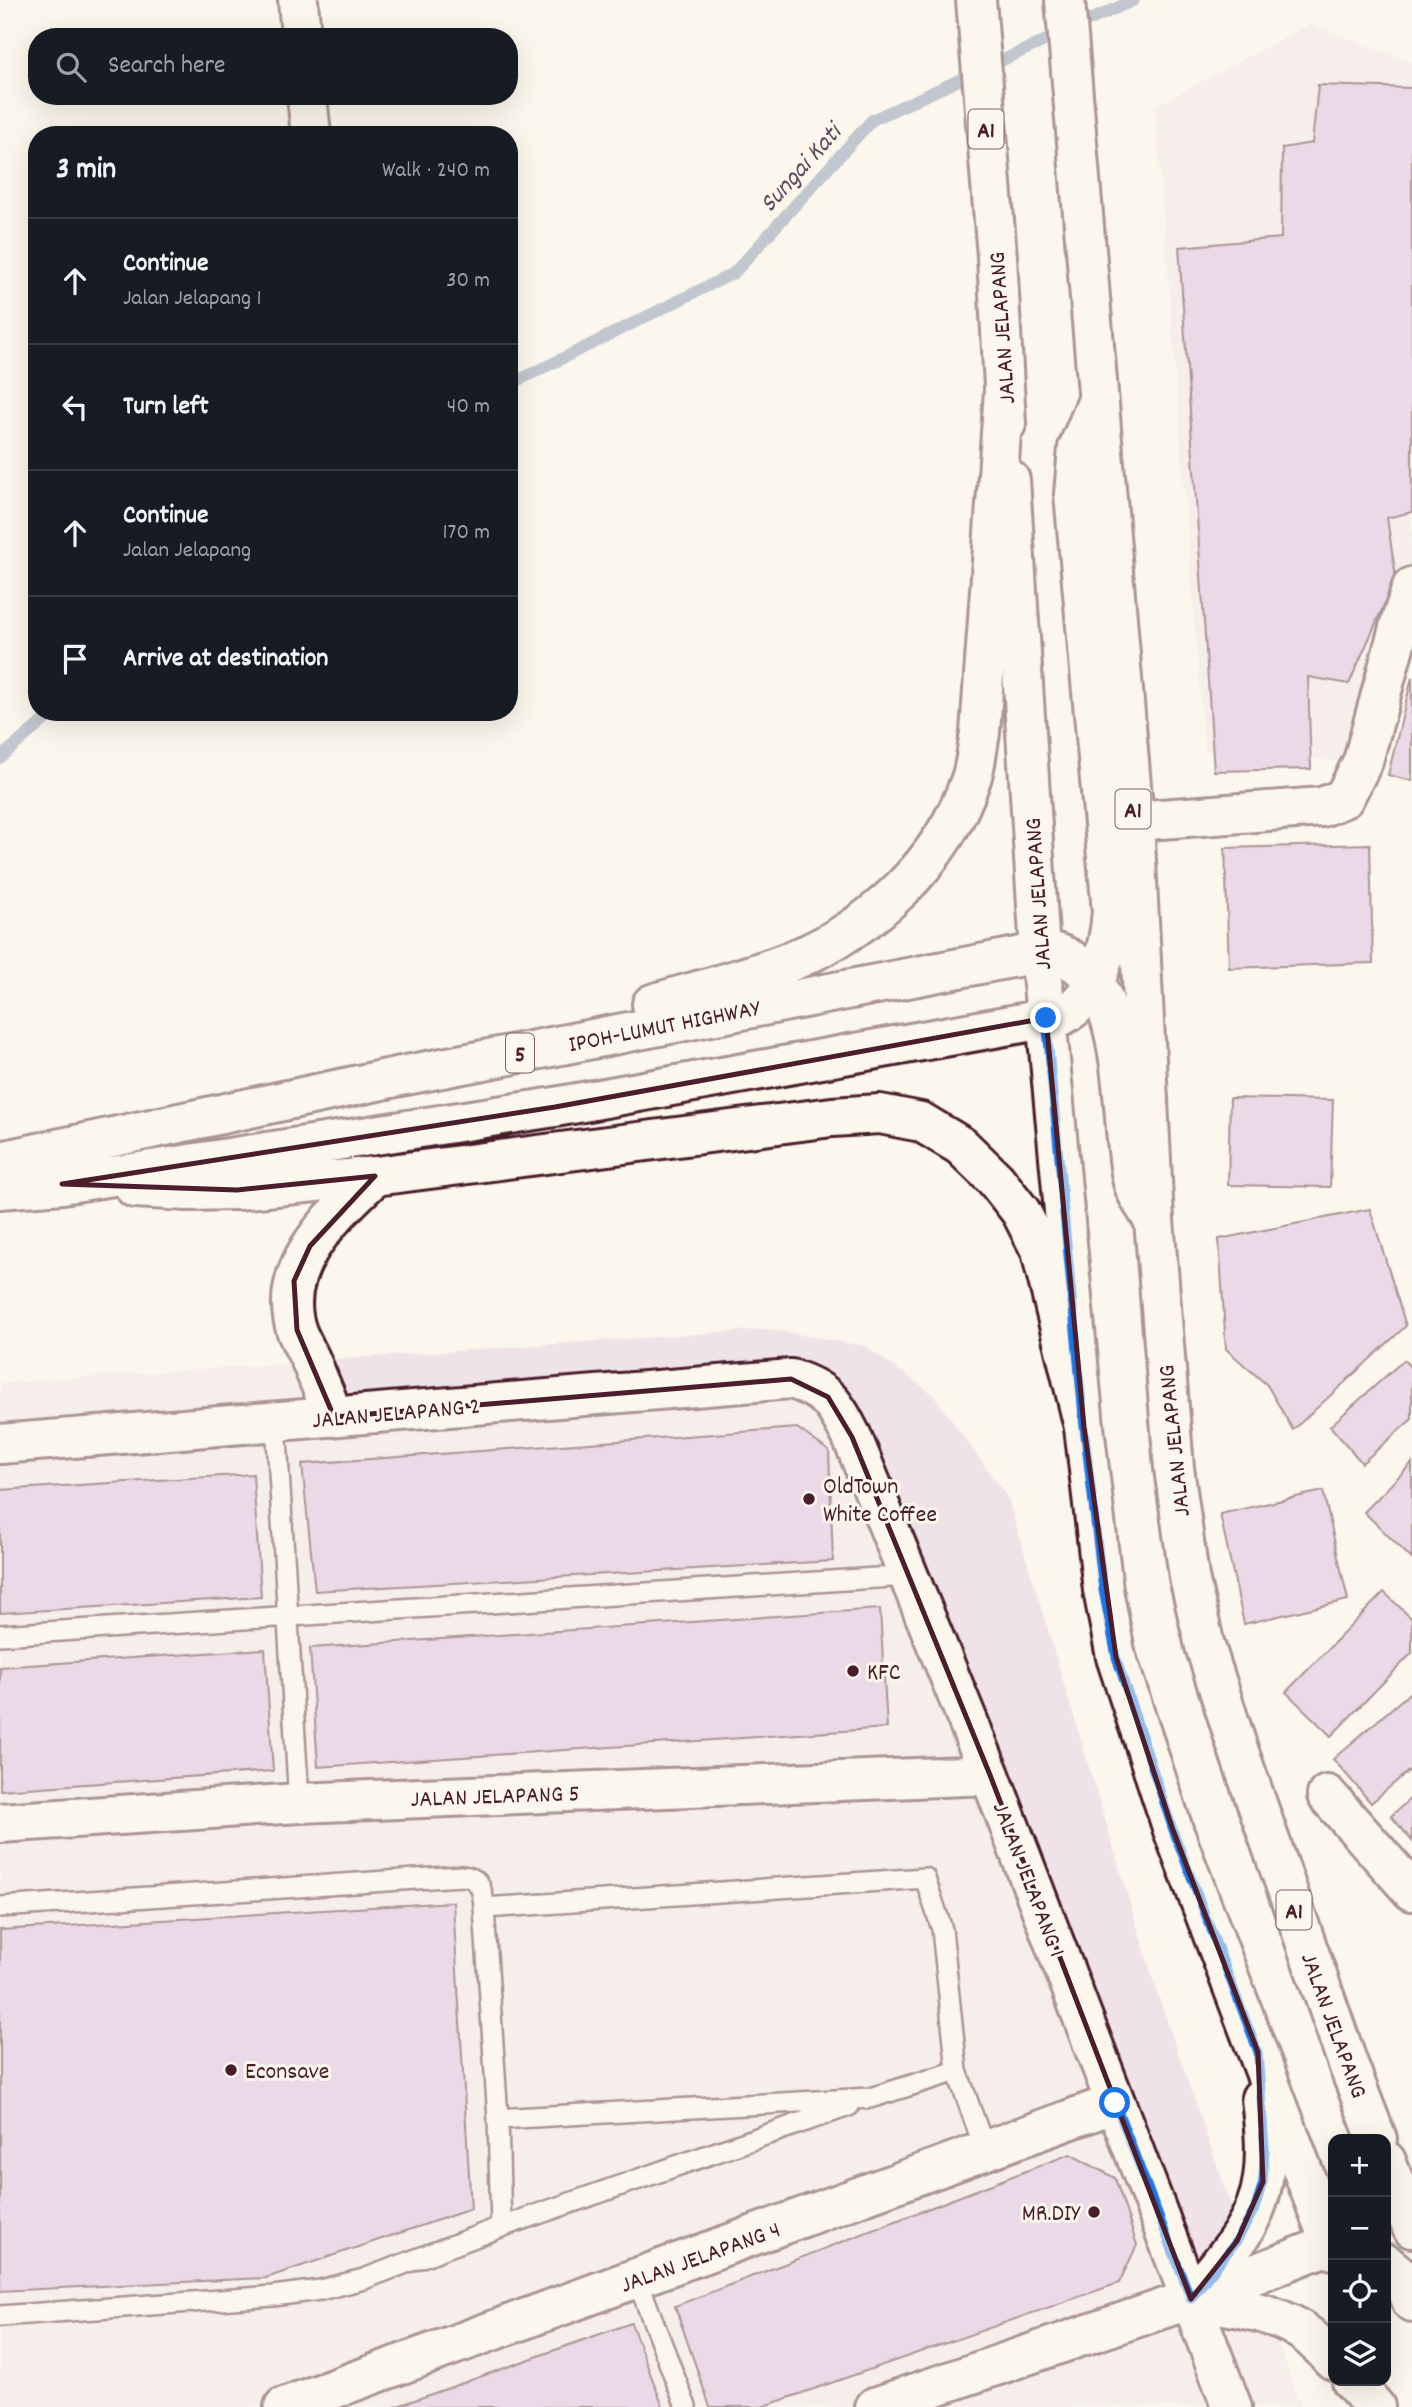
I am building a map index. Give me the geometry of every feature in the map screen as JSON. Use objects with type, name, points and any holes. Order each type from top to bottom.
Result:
[{"type":"main road","points":[[298,0],[300,28]]},
{"type":"main road","name":"JALAN JELAPANG","points":[[976,0],[997,257],[1040,951],[1084,1427],[1103,1590],[1116,1657],[1173,1830],[1328,2232]]},
{"type":"main road","name":"JALAN JELAPANG","points":[[1065,0],[1134,821],[1154,1220],[1174,1468],[1191,1588],[1205,1646],[1240,1755],[1375,2134]]},
{"type":"main road","points":[[308,105],[310,126]]},
{"type":"main road","points":[[401,1076],[695,991],[795,959],[854,928],[894,898],[932,855],[956,817],[971,778],[980,733],[1004,390]]},
{"type":"main road","points":[[0,1189],[62,1184],[555,1107],[1060,1016],[1076,1008],[1085,997],[1109,944],[1112,912],[1074,494],[1078,448],[1098,400]]},
{"type":"main road","points":[[1134,821],[1322,807],[1344,798],[1363,761],[1412,587]]},
{"type":"main road","name":"5","points":[[1040,951],[1062,954],[1076,962],[1093,980]]},
{"type":"main road","name":"IPOH-LUMUT HIGHWAY","points":[[0,1161],[401,1076],[1040,951]]},
{"type":"main road","points":[[1093,980],[1111,1018],[1118,1042],[1132,1180],[1142,1203],[1154,1220]]},
{"type":"main road","points":[[62,1184],[188,1191],[237,1190],[375,1176],[832,1117],[880,1114],[921,1122],[961,1146],[996,1180],[1021,1212],[1041,1251],[1084,1427]]},
{"type":"main road","points":[[334,1417],[297,1330],[293,1308],[294,1281],[310,1246],[337,1213],[375,1176]]},
{"type":"main road","name":"JALAN JELAPANG 2","points":[[0,1444],[791,1380]]},
{"type":"main road","name":"JALAN JELAPANG 1","points":[[791,1380],[812,1385],[828,1397],[852,1437],[990,1775],[1191,2299],[1219,2403]]},
{"type":"main road","name":"JALAN JELAPANG 5","points":[[0,1823],[299,1804],[990,1775]]},
{"type":"main road","points":[[1327,1795],[1412,1892]]},
{"type":"main road","points":[[1191,2299],[1237,2241],[1255,2209],[1261,2191],[1265,2148],[1258,2052]]},
{"type":"main road","points":[[1348,2064],[1365,2134]]},
{"type":"main road","name":"JALAN JELAPANG 4","points":[[284,2407],[1115,2103]]},
{"type":"main road","points":[[1391,2174],[1412,2228]]},
{"type":"main road","points":[[875,2407],[1191,2299],[1328,2247]]},
{"type":"main road","points":[[1391,2268],[1403,2278],[1412,2302]]},
{"type":"main road","points":[[1191,2299],[1279,2319],[1308,2335],[1328,2355]]},
{"type":"main road","points":[[1356,2386],[1375,2407]]},
{"type":"main road","points":[[1384,2386],[1392,2407]]},
{"type":"lane","points":[[276,1422],[299,1804]]},
{"type":"lane","points":[[0,1635],[907,1576]]},
{"type":"lane","points":[[0,1907],[461,1876],[478,1881],[483,1891],[498,2119],[501,2227]]},
{"type":"lane","points":[[484,1908],[925,1878],[942,1929],[957,2071],[985,2150]]},
{"type":"lane","points":[[0,2316],[274,2295],[320,2290],[364,2279],[501,2227],[870,2098],[957,2071]]},
{"type":"lane","points":[[498,2119],[870,2098]]},
{"type":"lane","points":[[637,2279],[686,2407]]},
{"type":"highlighted area","points":[[1046,1018],[1084,1427],[1116,1657],[1173,1830],[1258,2052],[1263,2182],[1237,2241],[1191,2299],[990,1775],[852,1437],[828,1397],[791,1379],[334,1417],[297,1330],[294,1281],[310,1246],[375,1176],[237,1190],[62,1184],[555,1107]]},
{"type":"shaded area","points":[[1309,24],[1412,62],[1412,572],[1347,762],[1204,750],[1155,106]]},
{"type":"shaded area","points":[[768,1329],[865,1346],[933,1394],[1008,1498],[1157,1992],[1301,2407],[0,2407],[0,1383]]},
{"type":"building","points":[[1318,85],[1412,88],[1412,512],[1387,518],[1396,578],[1349,684],[1308,677],[1311,769],[1214,771],[1179,247],[1281,238],[1282,148],[1312,143]]},
{"type":"building","points":[[1412,677],[1412,781],[1388,775]]},
{"type":"building","points":[[1370,844],[1373,963],[1229,968],[1225,848]]},
{"type":"building","points":[[1230,1098],[1333,1100],[1330,1187],[1228,1185]]},
{"type":"building","points":[[1370,1209],[1406,1326],[1293,1430],[1267,1385],[1226,1349],[1219,1239]]},
{"type":"building","points":[[1404,1360],[1412,1369],[1412,1419],[1362,1463],[1330,1426]]},
{"type":"building","points":[[797,1428],[829,1451],[833,1561],[315,1591],[302,1464]]},
{"type":"building","points":[[1412,1463],[1412,1559],[1364,1512]]},
{"type":"building","points":[[253,1474],[261,1597],[0,1613],[0,1490]]},
{"type":"building","points":[[1323,1491],[1348,1600],[1244,1624],[1220,1514]]},
{"type":"building","points":[[1384,1592],[1412,1619],[1412,1653],[1331,1736],[1286,1692]]},
{"type":"building","points":[[880,1609],[887,1728],[318,1767],[310,1648]]},
{"type":"building","points":[[265,1649],[273,1771],[0,1790],[0,1667]]},
{"type":"building","points":[[1412,1691],[1412,1768],[1371,1803],[1333,1759]]},
{"type":"building","points":[[1412,1797],[1412,1841],[1391,1816]]},
{"type":"building","name":"Econsave","points":[[453,1902],[471,2209],[266,2278],[0,2291],[0,1930]]},
{"type":"building","points":[[1070,2154],[1115,2178],[1137,2245],[1119,2283],[762,2407],[710,2407],[675,2306]]},
{"type":"building","points":[[631,2323],[663,2407],[395,2407]]},
{"type":"waterway","name":"Sungai Kati","points":[[518,381],[734,273],[872,120],[1134,0]]},
{"type":"waterway","name":"Sungai Kati","points":[[0,758],[43,721]]},
{"type":"place","name":"OldTown White Coffee","points":[[809,1499]]},
{"type":"place","name":"KFC","points":[[853,1671]]},
{"type":"place","name":"Econsave","points":[[231,2070]]},
{"type":"place","name":"MR.DIY","points":[[1094,2212]]},
{"type":"route","points":[[1046,1018],[1084,1427],[1103,1590],[1116,1657],[1173,1830],[1258,2052],[1265,2148],[1263,2182],[1255,2209],[1237,2241],[1191,2299],[1115,2103]]}]
